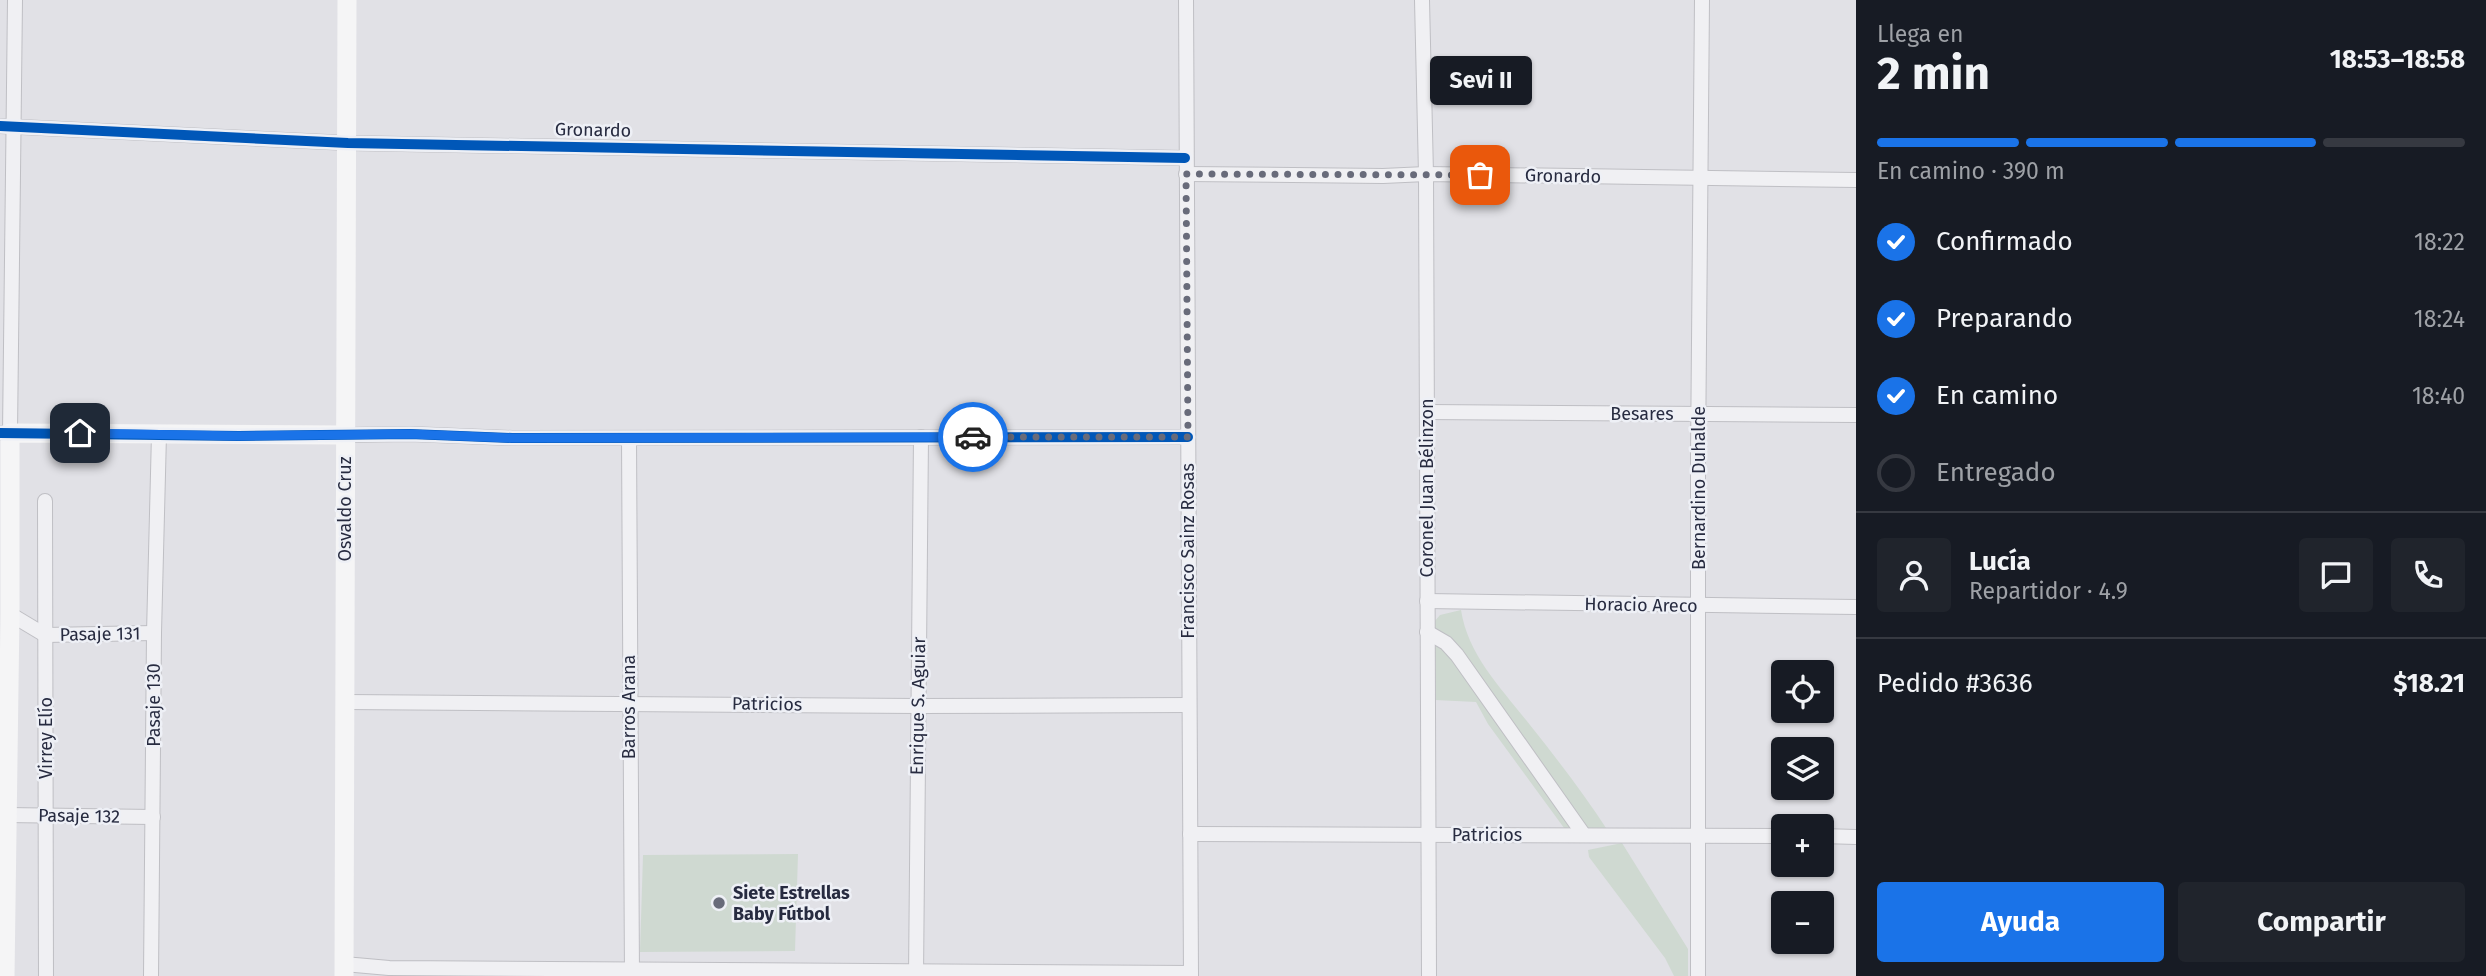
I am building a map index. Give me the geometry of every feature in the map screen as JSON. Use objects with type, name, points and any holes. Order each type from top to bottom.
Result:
[{"type":"street","points":[[5,976],[10,614],[5,433],[7,126],[15,0]]},
{"type":"street","name":"Osvaldo Cruz","points":[[344,970],[347,0]]},
{"type":"street","name":"Francisco Sainz Rosas","points":[[1186,0],[1191,974]]},
{"type":"street","name":"Coronel Juan Bélinzon","points":[[1422,0],[1426,174],[1429,976]]},
{"type":"street","name":"Bernardino Duhalde","points":[[1698,976],[1702,0]]},
{"type":"street","name":"Gronardo","points":[[7,126],[348,143],[1185,158]]},
{"type":"street","name":"Gronardo","points":[[1186,174],[1426,174],[1856,180]]},
{"type":"street","name":"Besares","points":[[1427,412],[1856,415]]},
{"type":"street","points":[[5,433],[629,438],[1188,437]]},
{"type":"street","name":"Pasaje 130","points":[[151,976],[159,434]]},
{"type":"street","name":"Enrique S. Aguiar","points":[[916,974],[921,437]]},
{"type":"street","name":"Barros Arana","points":[[629,438],[632,973]]},
{"type":"street","name":"Virrey Elío","points":[[45,501],[47,976]]},
{"type":"street","name":"Horacio Areco","points":[[1427,601],[1856,607]]},
{"type":"street","name":"Pasaje 131","points":[[10,614],[45,635],[154,633]]},
{"type":"street","points":[[1427,632],[1446,643],[1457,655],[1584,835]]},
{"type":"street","name":"Patricios","points":[[345,702],[1189,705]]},
{"type":"street","name":"Pasaje 132","points":[[6,815],[153,817]]},
{"type":"street","name":"Patricios","points":[[1190,834],[1771,836]]},
{"type":"street","points":[[1834,836],[1856,837]]},
{"type":"street","points":[[344,970],[389,968],[632,973],[1191,974]]},
{"type":"shaded area","points":[[1461,610],[1471,642],[1488,672],[1570,777],[1608,831],[1567,832],[1488,724],[1476,702],[1435,700],[1434,622],[1440,615]]},
{"type":"shaded area","points":[[1622,843],[1688,949],[1688,976],[1674,976],[1665,958],[1589,857],[1588,850]]},
{"type":"shaded area","name":"Siete Estrellas Baby Fútbol","points":[[798,854],[795,951],[640,952],[643,855]]},
{"type":"cycle path","points":[[0,126],[348,143],[1185,158]]},
{"type":"cycle path","points":[[0,433],[239,436],[410,434],[512,438],[1188,437]]},
{"type":"way so far","points":[[973,437],[1188,437],[1186,174],[1480,175]]},
{"type":"place","name":"Sevi II","points":[[1480,175]]},
{"type":"place","name":"Siete Estrellas Baby Fútbol","points":[[719,903]]},
{"type":"route","points":[[80,433],[239,436],[410,434],[512,438],[973,437]]}]
